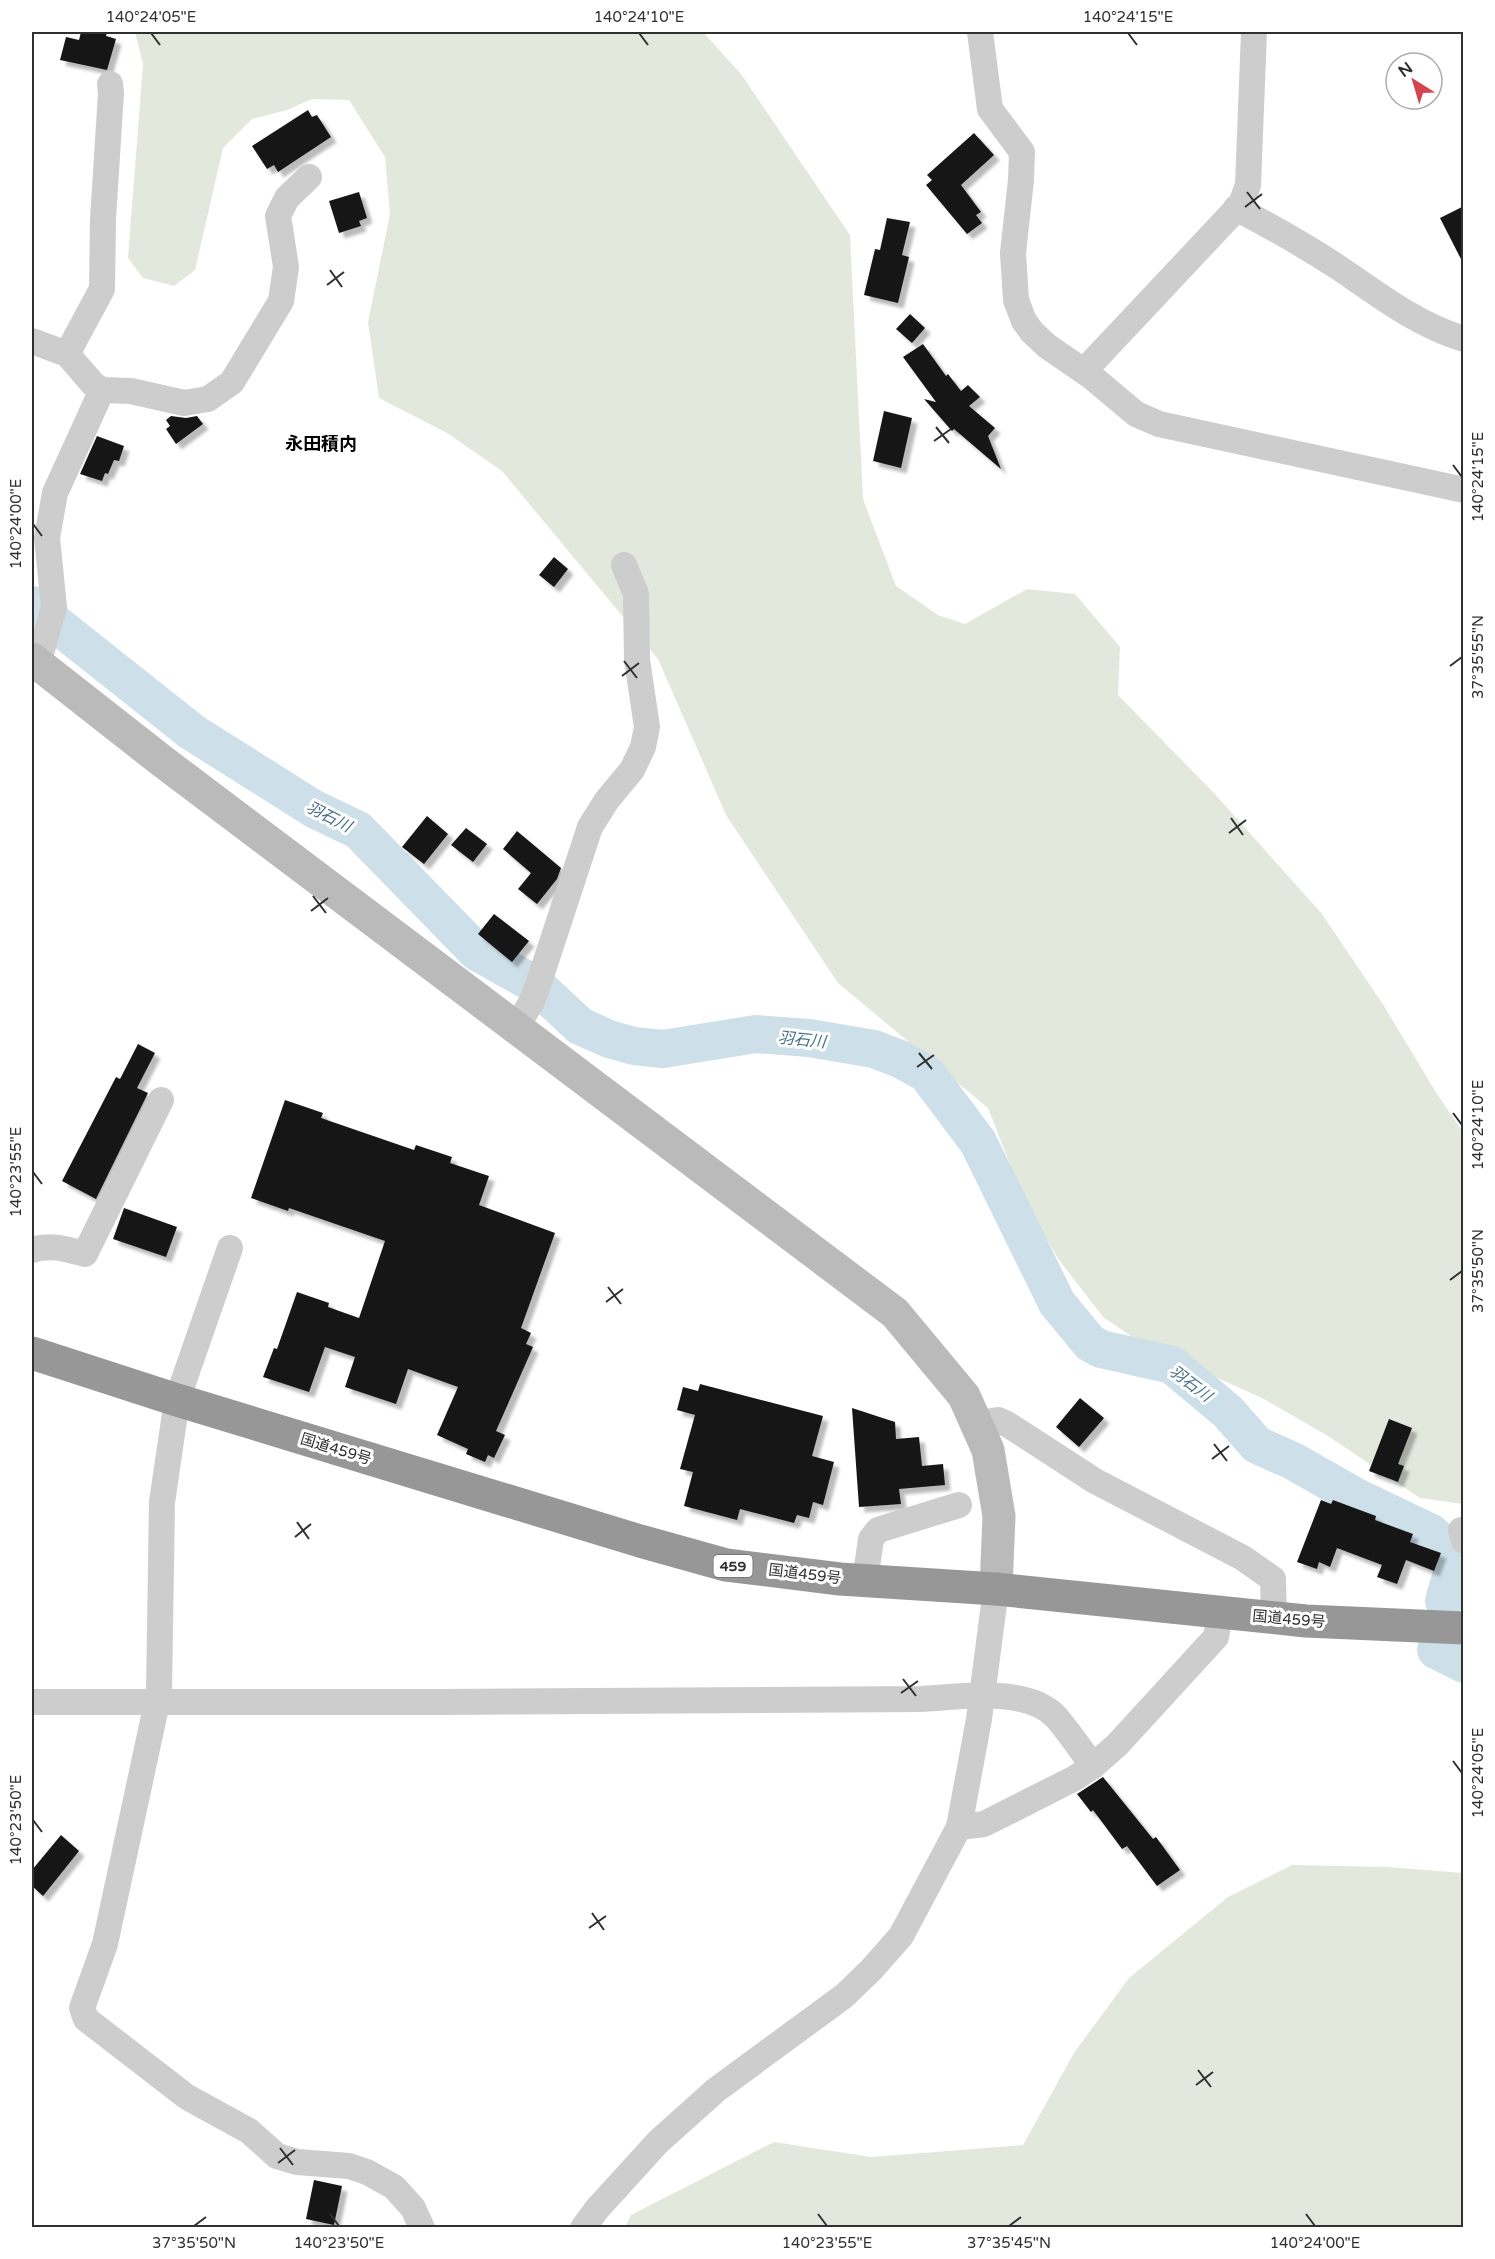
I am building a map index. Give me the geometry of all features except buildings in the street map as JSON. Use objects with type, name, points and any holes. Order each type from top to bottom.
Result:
[{"type":"highway","name":"国道459号","points":[[32,1353],[177,1400],[726,1565],[865,1581],[996,1589],[1274,1618],[1464,1628]]},
{"type":"street","points":[[980,32],[990,109],[1022,152],[1022,180],[1013,253],[1016,300],[1024,321],[1032,332],[1136,414],[1159,424],[1464,490]]},
{"type":"street","points":[[1084,371],[1241,204],[1248,185],[1254,32]]},
{"type":"street","points":[[67,354],[102,290],[110,84]]},
{"type":"street","points":[[32,340],[67,354],[93,384],[102,390],[131,391],[184,403],[208,399],[232,382],[281,301],[286,267],[278,216],[287,198],[309,177]]},
{"type":"street","points":[[1236,208],[1320,255],[1402,311],[1464,339]]},
{"type":"street","points":[[102,390],[55,493],[48,538],[52,617],[35,661],[162,761],[524,1014],[895,1313],[964,1396],[988,1450],[999,1516],[996,1589],[982,1696],[959,1827],[921,1901],[901,1936],[871,1970],[844,1996],[812,2021],[716,2090],[658,2142],[597,2209],[583,2228]]},
{"type":"street","points":[[524,1014],[542,976],[590,827],[607,800],[632,770],[643,747],[647,727],[637,660],[636,594],[624,565]]},
{"type":"street","points":[[32,1250],[45,1246],[59,1247],[85,1254],[161,1100]]},
{"type":"street","points":[[230,1248],[177,1400],[162,1502],[161,1621],[157,1702],[105,1944],[82,2008],[86,2019],[187,2097],[249,2131],[277,2156],[297,2162],[349,2166],[367,2172],[394,2187],[413,2208],[422,2228]]},
{"type":"street","points":[[976,1424],[998,1420],[1007,1424],[1095,1481],[1243,1558],[1273,1579],[1274,1618]]},
{"type":"street","points":[[865,1581],[872,1539],[878,1530],[959,1505]]},
{"type":"street","points":[[959,1827],[984,1824],[1075,1778],[1093,1766],[1117,1745],[1216,1637],[1220,1612]]},
{"type":"street","points":[[32,1702],[515,1702],[921,1699],[982,1696],[1023,1699],[1039,1704],[1055,1716],[1093,1766]]},
{"type":"shaded area","points":[[135,32],[703,32],[741,74],[850,235],[863,499],[896,586],[938,615],[965,624],[1027,589],[1075,594],[1120,647],[1118,695],[1213,792],[1322,914],[1384,1006],[1437,1094],[1463,1132],[1463,1504],[1420,1498],[1328,1436],[1262,1398],[1144,1345],[1103,1317],[1059,1260],[1024,1200],[988,1108],[838,983],[726,815],[658,659],[502,471],[447,433],[379,398],[368,322],[390,214],[385,157],[349,100],[312,99],[287,110],[252,119],[223,148],[195,270],[174,286],[143,278],[128,258],[143,64]]},
{"type":"shaded area","points":[[1292,1865],[1388,1867],[1463,1873],[1463,2227],[625,2227],[631,2215],[774,2142],[871,2157],[1023,2145],[1074,2053],[1129,1978],[1228,1897]]},
{"type":"waterway","name":"羽石川","points":[[32,605],[192,732],[314,809],[358,830],[477,952],[536,985],[580,1026],[609,1039],[634,1046],[663,1049],[756,1034],[809,1038],[874,1049],[900,1059],[927,1074],[978,1142],[1057,1303],[1090,1343],[1101,1349],[1172,1365],[1228,1412],[1257,1445],[1293,1461],[1358,1498],[1431,1533],[1449,1549],[1454,1566],[1444,1601]]},
{"type":"waterway","name":"羽石川","points":[[1436,1650],[1464,1664]]},
{"type":"district","name":"永田積内","points":[[321,444]]}]
